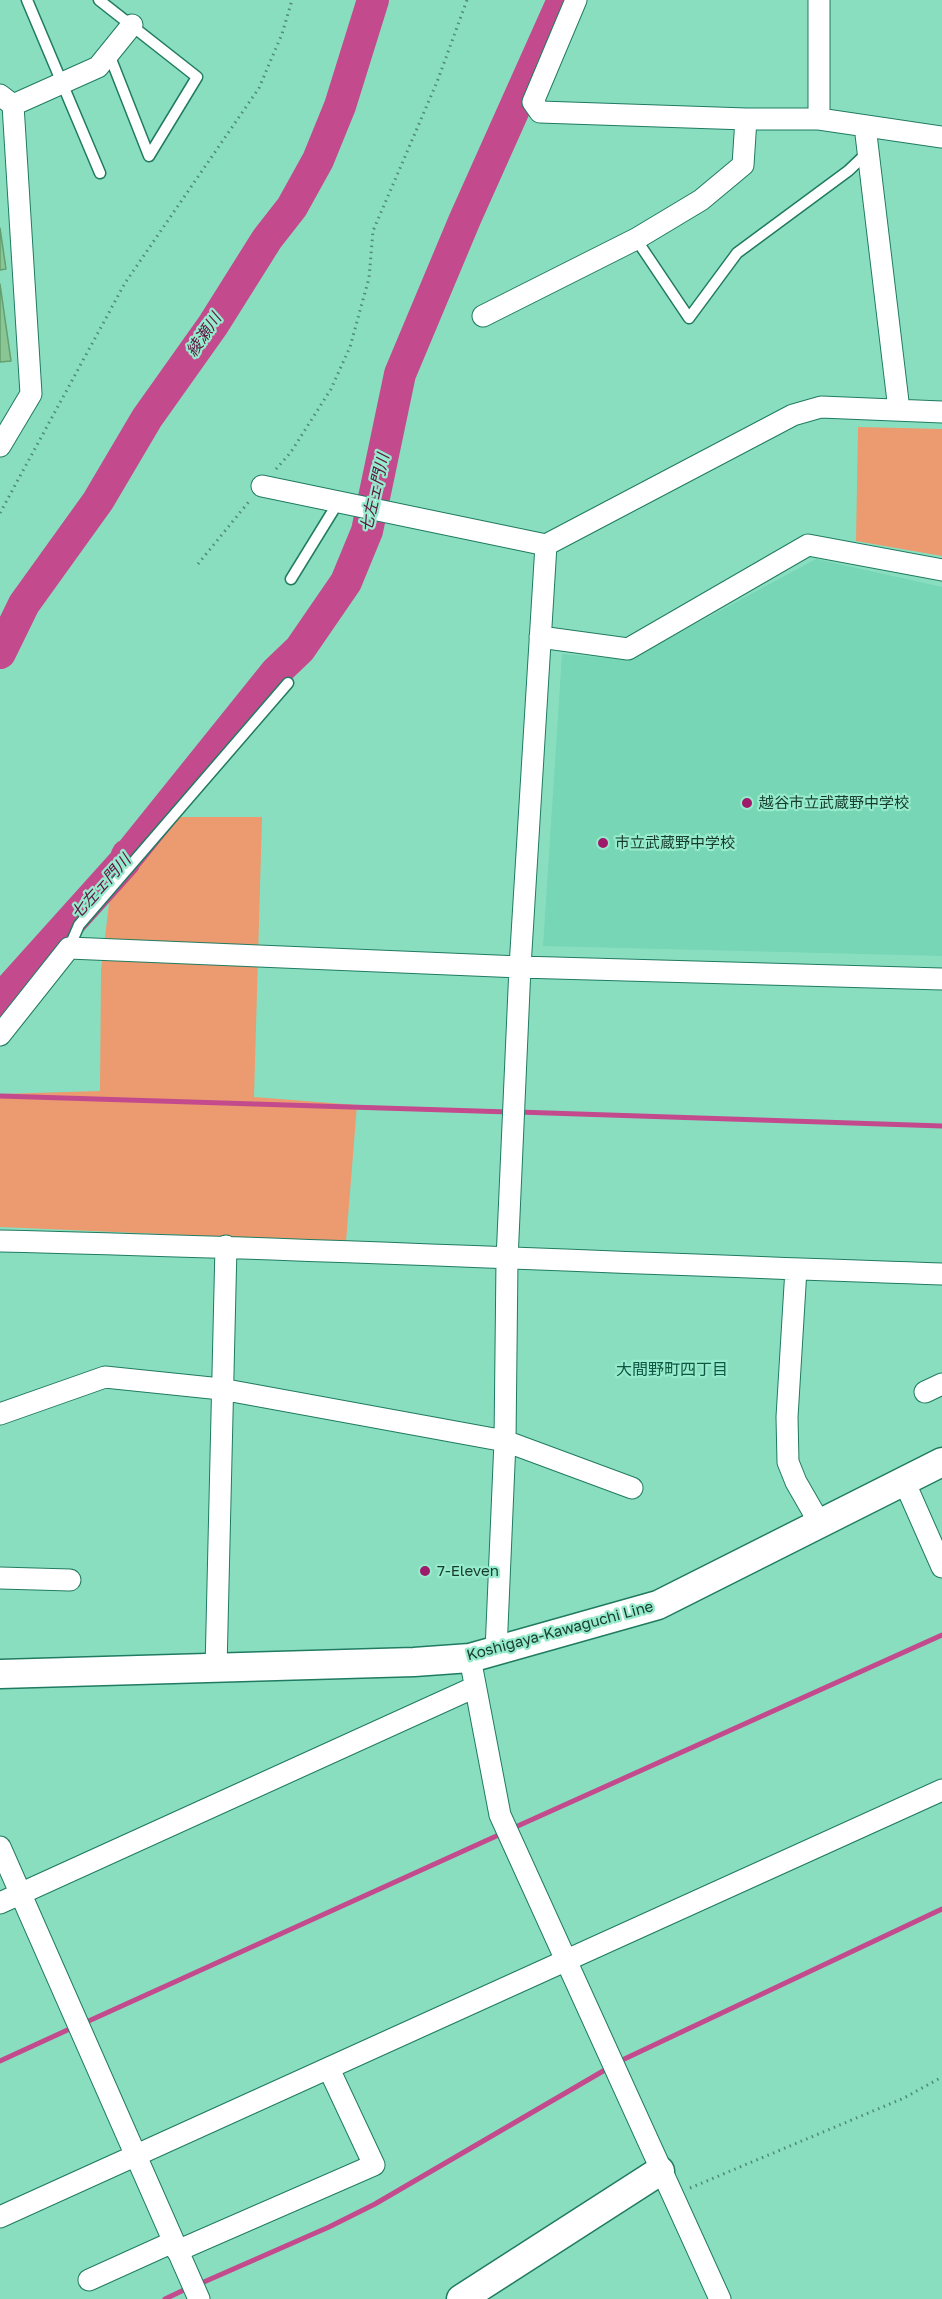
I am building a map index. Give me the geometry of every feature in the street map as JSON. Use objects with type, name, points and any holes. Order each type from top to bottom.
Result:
[{"type":"main road","name":"Koshigaya-Kawaguchi Line","points":[[0,1674],[216,1669],[483,1654],[658,1605],[942,1462]]},
{"type":"main road","points":[[475,2295],[660,2170]]},
{"type":"street","points":[[576,0],[533,102],[540,112],[747,119],[819,119],[942,137]]},
{"type":"street","points":[[819,0],[819,119]]},
{"type":"street","points":[[0,446],[31,394],[6,100],[63,83],[98,68],[132,25]]},
{"type":"street","points":[[483,316],[636,239],[701,200],[742,165],[747,119]]},
{"type":"street","points":[[865,126],[899,410]]},
{"type":"street","points":[[262,486],[546,545],[793,415],[821,407],[942,412]]},
{"type":"street","points":[[546,545],[520,967],[507,1260],[505,1441],[483,1654],[475,1687],[500,1815],[671,2196],[720,2299]]},
{"type":"street","points":[[540,638],[628,649],[808,545],[942,570]]},
{"type":"street","points":[[0,1035],[69,948],[520,967],[942,979]]},
{"type":"street","points":[[0,1241],[226,1246],[507,1260],[942,1274]]},
{"type":"street","points":[[216,1669],[226,1246]]},
{"type":"street","points":[[796,1269],[787,1417],[788,1461],[796,1482],[819,1522]]},
{"type":"street","points":[[0,1414],[105,1377],[221,1389],[505,1441],[632,1488]]},
{"type":"street","points":[[904,1481],[942,1567]]},
{"type":"street","points":[[0,1578],[70,1580]]},
{"type":"street","points":[[0,1903],[475,1687]]},
{"type":"street","points":[[0,2217],[942,1790]]},
{"type":"street","points":[[0,1847],[199,2299]]},
{"type":"street","points":[[89,2280],[374,2165],[329,2069]]},
{"type":"lane","points":[[27,0],[100,173]]},
{"type":"lane","points":[[99,0],[197,77],[149,156],[109,54]]},
{"type":"lane","points":[[636,239],[689,318],[736,253],[848,171],[868,152]]},
{"type":"lane","points":[[291,579],[339,501]]},
{"type":"lane","points":[[69,948],[79,925],[288,683]]},
{"type":"path","points":[[0,513],[125,283],[259,88],[282,34],[292,0]]},
{"type":"path","points":[[198,564],[291,452],[331,389],[350,347],[369,278],[373,231],[437,82],[467,0]]},
{"type":"path","points":[[671,2196],[904,2098],[942,2077]]},
{"type":"shaded area","points":[[858,427],[942,429],[942,556],[856,541]]},
{"type":"shaded area","name":"越谷市立武蔵野中学校","points":[[816,559],[942,587],[942,956],[543,946],[562,654],[629,660]]},
{"type":"shaded area","points":[[174,817],[262,817],[254,1097],[357,1105],[346,1242],[0,1227],[0,1094],[100,1091],[101,971],[110,895]]},
{"type":"building","points":[[0,228],[6,269],[0,270]]},
{"type":"building","points":[[0,284],[11,361],[0,362]]},
{"type":"waterway","name":"綾瀬川","points":[[0,653],[24,604],[98,501],[147,418],[213,325],[267,239],[292,207],[318,160],[340,106],[373,0]]},
{"type":"waterway","name":"七左ェ門川","points":[[0,1000],[125,861],[127,855],[276,672],[300,649],[346,582],[367,531],[400,374],[465,219],[563,0]]},
{"type":"waterway","points":[[0,1096],[509,1112]]},
{"type":"waterway","points":[[518,1112],[942,1126]]},
{"type":"waterway","points":[[511,1829],[942,1635]]},
{"type":"waterway","points":[[82,2024],[503,1833]]},
{"type":"waterway","points":[[618,2062],[942,1909]]},
{"type":"waterway","points":[[0,2061],[74,2027]]},
{"type":"waterway","points":[[197,2285],[329,2227],[375,2204],[610,2067]]},
{"type":"waterway","points":[[165,2299],[188,2288]]},
{"type":"place","name":"越谷市立武蔵野中学校","points":[[747,803]]},
{"type":"place","name":"市立武蔵野中学校","points":[[603,843]]},
{"type":"place","name":"7-Eleven","points":[[425,1571]]},
{"type":"district","name":"大間野町四丁目","points":[[672,1370]]}]
